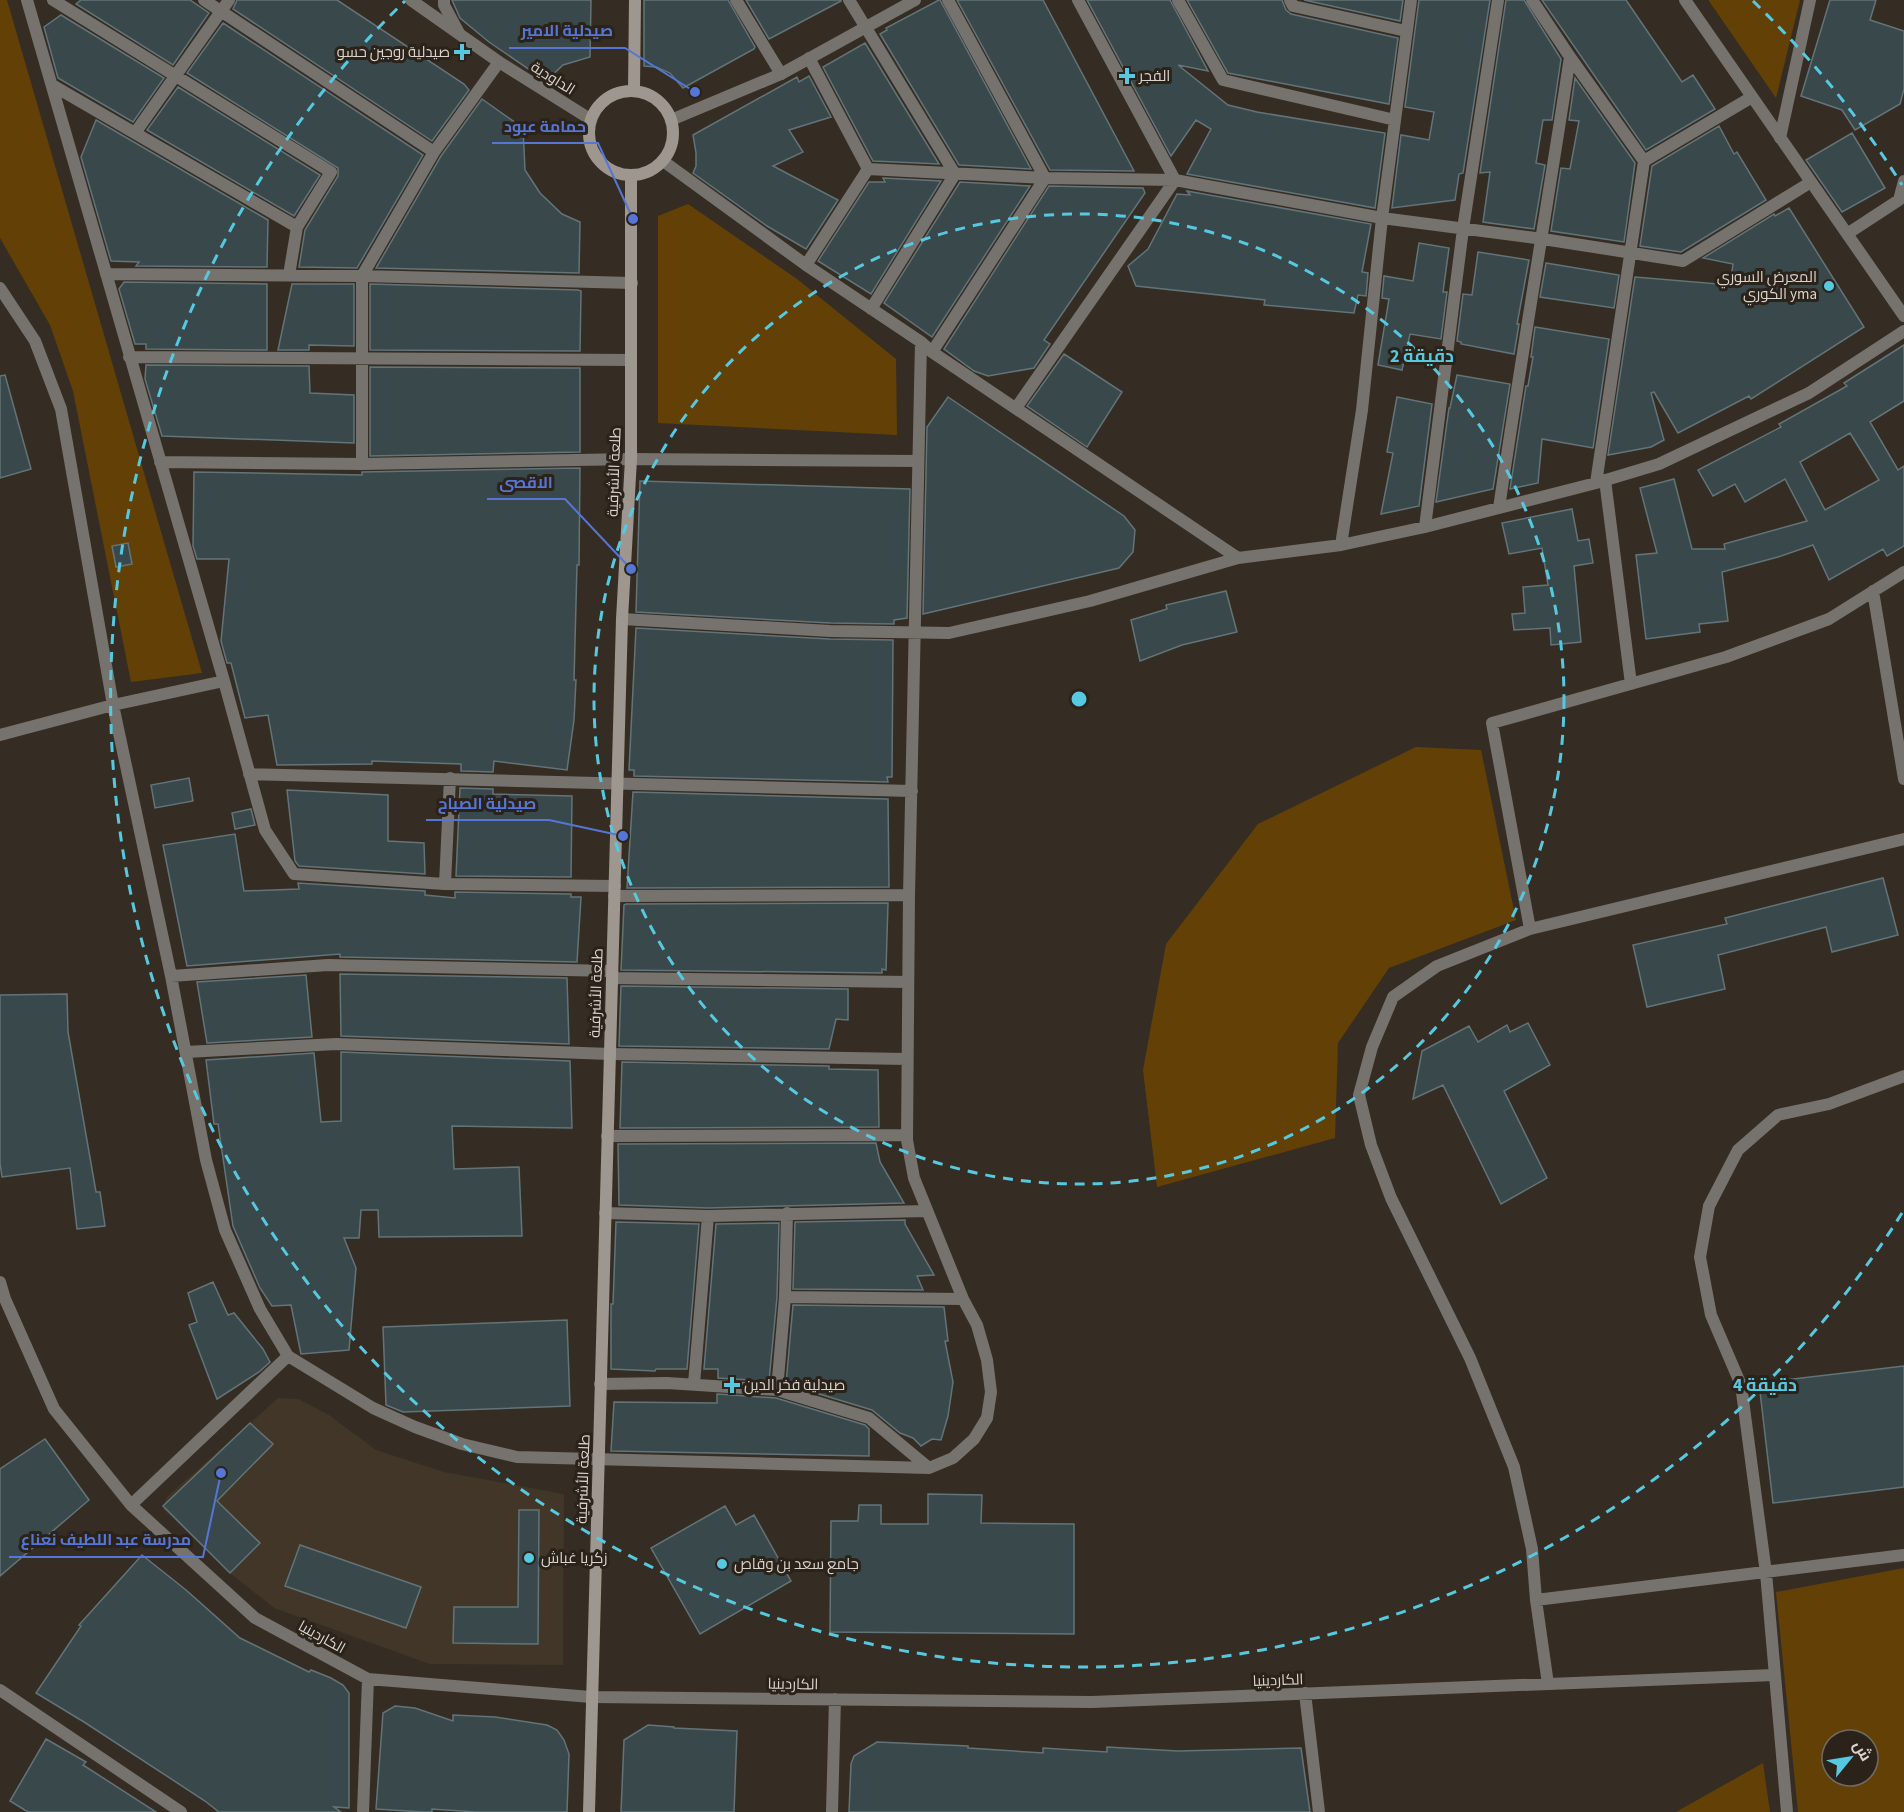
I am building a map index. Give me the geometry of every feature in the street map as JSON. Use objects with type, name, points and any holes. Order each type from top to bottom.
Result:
[{"type":"main road","points":[[634,90],[635,0]]},
{"type":"main road","points":[[623,90],[634,90],[657,99],[666,108],[672,120],[673,142],[663,161],[643,174],[631,176],[611,170],[596,157],[590,145],[588,132],[590,119],[603,100],[623,90]]},
{"type":"main road","name":"طلعة الأشرفية","points":[[589,1812],[622,619],[631,459],[631,176]]},
{"type":"street","points":[[27,0],[265,830],[294,874],[446,884],[614,891],[909,895]]},
{"type":"street","points":[[53,0],[331,172],[297,227],[289,275]]},
{"type":"street","points":[[204,0],[434,152]]},
{"type":"street","points":[[135,133],[229,0]]},
{"type":"street","name":"الداودية","points":[[411,0],[500,62],[590,119]]},
{"type":"street","points":[[444,0],[444,5],[459,33]]},
{"type":"street","points":[[736,0],[781,74]]},
{"type":"street","points":[[849,0],[955,174]]},
{"type":"street","points":[[672,120],[781,74],[915,0]]},
{"type":"street","points":[[948,0],[1045,178]]},
{"type":"street","points":[[1078,0],[1174,180]]},
{"type":"street","points":[[1178,0],[1223,80],[1395,120]]},
{"type":"street","points":[[1290,0],[1293,6],[1406,31]]},
{"type":"street","points":[[1341,545],[1362,410],[1383,218],[1411,0]]},
{"type":"street","points":[[1425,527],[1463,229],[1498,0]]},
{"type":"street","points":[[1532,0],[1644,161],[1629,253],[1600,482],[1631,684]]},
{"type":"street","points":[[1685,0],[1904,316]]},
{"type":"street","points":[[1694,13],[1697,0]]},
{"type":"street","points":[[1780,138],[1810,0]]},
{"type":"street","points":[[1498,508],[1519,369],[1543,239],[1570,57]]},
{"type":"street","points":[[809,58],[868,169]]},
{"type":"street","points":[[362,464],[362,276],[434,152],[500,62]]},
{"type":"street","points":[[52,85],[297,227]]},
{"type":"street","points":[[1644,161],[1752,98]]},
{"type":"street","points":[[663,161],[806,265],[921,342],[932,352],[1238,558]]},
{"type":"street","points":[[868,169],[1045,178],[1174,180],[1383,218],[1543,239],[1683,261],[1811,182]]},
{"type":"street","points":[[806,265],[868,169]]},
{"type":"street","points":[[871,309],[955,174]]},
{"type":"street","points":[[932,352],[1045,178]]},
{"type":"street","points":[[1016,408],[1174,180]]},
{"type":"street","points":[[1847,234],[1899,200],[1904,181]]},
{"type":"street","points":[[106,274],[362,276],[632,283]]},
{"type":"street","points":[[0,288],[35,341],[61,409],[113,705],[171,976],[206,1160],[225,1230],[261,1310],[288,1356],[374,1408],[415,1427],[462,1444],[517,1457],[929,1468],[953,1458],[974,1439],[987,1418],[991,1392],[987,1360],[977,1325],[963,1299],[914,1178],[907,1135],[909,895],[921,342]]},
{"type":"street","points":[[622,619],[830,631],[949,633],[1098,598],[1238,558],[1341,545],[1425,527],[1600,482],[1659,464],[1809,393],[1904,331]]},
{"type":"street","points":[[129,357],[630,360]]},
{"type":"street","points":[[160,462],[362,464],[631,459],[918,461]]},
{"type":"street","points":[[1530,929],[1492,723],[1726,657],[1830,619],[1904,572]]},
{"type":"street","points":[[1873,591],[1904,779]]},
{"type":"street","points":[[0,735],[113,705],[224,681]]},
{"type":"street","points":[[249,774],[912,791]]},
{"type":"street","points":[[446,884],[450,778]]},
{"type":"street","points":[[1548,1684],[1536,1600],[1532,1549],[1514,1467],[1470,1358],[1391,1198],[1371,1145],[1359,1095],[1372,1047],[1393,997],[1437,966],[1530,929],[1904,839]]},
{"type":"street","points":[[171,976],[328,964],[612,975],[908,982]]},
{"type":"street","points":[[186,1052],[336,1044],[610,1054],[907,1059]]},
{"type":"street","points":[[1787,1812],[1766,1573],[1742,1385],[1711,1315],[1700,1257],[1709,1206],[1738,1150],[1778,1115],[1829,1104],[1904,1076]]},
{"type":"street","points":[[607,1136],[907,1135]]},
{"type":"street","points":[[605,1214],[708,1216],[927,1211]]},
{"type":"street","points":[[777,1390],[785,1297],[788,1213]]},
{"type":"street","points":[[694,1384],[708,1216]]},
{"type":"street","name":"الكاردينيا","points":[[0,1282],[5,1299],[54,1409],[131,1505],[255,1618],[368,1679],[591,1697],[1092,1702],[1774,1675]]},
{"type":"street","points":[[785,1297],[963,1299]]},
{"type":"street","points":[[131,1505],[288,1356]]},
{"type":"street","points":[[600,1384],[694,1384],[777,1390],[868,1418],[929,1468]]},
{"type":"street","points":[[1536,1600],[1904,1555]]},
{"type":"street","points":[[363,1812],[368,1679]]},
{"type":"street","points":[[0,1690],[180,1812]]},
{"type":"street","points":[[1305,1694],[1319,1812]]},
{"type":"street","points":[[832,1812],[835,1699]]},
{"type":"shaded area","points":[[0,0],[7,0],[202,673],[131,682],[73,391],[50,325],[0,238]]},
{"type":"shaded area","points":[[1800,0],[1776,98],[1709,1]]},
{"type":"shaded area","points":[[688,204],[797,279],[896,359],[897,435],[658,423],[658,216]]},
{"type":"shaded area","points":[[1416,747],[1481,750],[1516,920],[1389,968],[1338,1043],[1335,1138],[1157,1187],[1143,1070],[1166,944],[1258,824]]},
{"type":"shaded area","points":[[278,1398],[298,1399],[329,1415],[376,1450],[444,1472],[564,1494],[563,1665],[430,1664],[274,1608],[230,1573],[163,1509],[163,1506],[167,1497]]},
{"type":"shaded area","points":[[1904,1568],[1904,1812],[1798,1812],[1776,1592]]},
{"type":"shaded area","points":[[1763,1763],[1770,1812],[1676,1812]]},
{"type":"building","points":[[81,0],[190,0],[209,13],[173,65],[76,4]]},
{"type":"building","points":[[237,0],[337,0],[464,84],[469,90],[432,141],[233,9]]},
{"type":"building","points":[[452,0],[591,0],[590,57],[563,65],[546,81],[489,42],[460,18]]},
{"type":"building","points":[[644,0],[728,0],[755,47],[683,88],[670,73],[656,67],[644,66]]},
{"type":"building","points":[[746,0],[841,0],[841,1],[769,39]]},
{"type":"building","points":[[939,0],[1031,169],[959,165],[880,34],[887,30],[886,28]]},
{"type":"building","points":[[957,0],[1043,0],[1134,171],[1050,170]]},
{"type":"building","points":[[1087,0],[1170,0],[1208,71],[1178,65],[1228,105],[1385,133],[1375,208],[1187,174],[1211,129],[1196,120],[1171,156]]},
{"type":"building","points":[[1187,0],[1282,0],[1286,10],[1291,14],[1398,38],[1389,104],[1228,73]]},
{"type":"building","points":[[1304,0],[1403,0],[1400,21]]},
{"type":"building","points":[[1419,0],[1490,0],[1463,173],[1459,174],[1455,200],[1392,208],[1401,135],[1429,140],[1434,112],[1405,107]]},
{"type":"building","points":[[1506,0],[1524,0],[1561,59],[1552,120],[1543,120],[1536,163],[1545,165],[1534,229],[1483,222],[1490,172],[1480,173]]},
{"type":"building","points":[[1542,0],[1626,0],[1682,82],[1693,75],[1715,109],[1646,150]]},
{"type":"building","points":[[1830,0],[1876,0],[1870,20],[1904,31],[1904,89],[1900,104],[1855,130],[1842,110],[1801,96]]},
{"type":"building","points":[[61,15],[164,78],[133,122],[58,78],[44,27]]},
{"type":"building","points":[[223,23],[423,155],[357,268],[299,267],[305,230],[338,176],[338,168],[187,73]]},
{"type":"building","points":[[865,43],[939,164],[873,161],[823,67]]},
{"type":"building","points":[[809,76],[831,117],[789,130],[803,152],[773,166],[838,200],[806,249],[767,226],[693,173],[696,166],[696,153],[693,135],[797,77],[799,82]]},
{"type":"building","points":[[1575,78],[1635,163],[1624,242],[1551,231],[1561,168],[1570,169],[1579,121],[1569,120]]},
{"type":"building","points":[[178,87],[320,175],[294,216],[147,130]]},
{"type":"building","points":[[482,99],[523,128],[525,170],[540,193],[562,214],[580,222],[579,273],[376,268],[441,156]]},
{"type":"building","points":[[96,120],[268,220],[267,267],[136,266],[139,262],[111,261],[81,157]]},
{"type":"building","points":[[1719,126],[1734,154],[1737,152],[1766,200],[1681,252],[1640,246],[1652,166]]},
{"type":"building","points":[[1852,133],[1885,188],[1842,212],[1806,160]]},
{"type":"building","points":[[883,178],[941,181],[871,294],[818,261],[869,182],[885,182]]},
{"type":"building","points":[[960,182],[1030,186],[932,337],[884,303]]},
{"type":"building","points":[[1049,186],[1143,188],[1145,193],[1044,340],[1050,344],[1034,368],[988,376],[974,371],[944,349]]},
{"type":"building","points":[[1187,191],[1371,224],[1362,272],[1368,273],[1366,296],[1358,295],[1354,313],[1264,305],[1265,300],[1136,286],[1128,266],[1148,249],[1177,194],[1190,195]]},
{"type":"building","points":[[1789,208],[1864,327],[1751,399],[1749,396],[1678,433],[1654,392],[1651,393],[1664,440],[1651,447],[1608,455],[1635,277],[1730,285],[1733,264],[1703,258],[1774,214],[1775,216]]},
{"type":"building","points":[[1419,243],[1449,248],[1443,292],[1447,292],[1441,339],[1410,334],[1402,370],[1378,365],[1389,299],[1382,298],[1384,276],[1413,281]]},
{"type":"building","points":[[1478,252],[1529,260],[1514,354],[1461,344],[1457,341],[1463,294],[1472,295]]},
{"type":"building","points":[[1546,263],[1619,275],[1614,308],[1540,297]]},
{"type":"building","points":[[124,282],[267,284],[267,350],[146,349],[146,344],[135,344],[119,289]]},
{"type":"building","points":[[292,284],[354,284],[354,346],[309,345],[309,350],[278,350]]},
{"type":"building","points":[[370,284],[578,290],[581,291],[580,351],[370,350]]},
{"type":"building","points":[[1535,327],[1609,339],[1593,448],[1542,439],[1538,483],[1510,489],[1526,386],[1528,386],[1533,357],[1531,357]]},
{"type":"building","points":[[1904,345],[1904,401],[1870,422],[1898,470],[1904,466],[1904,546],[1887,556],[1883,549],[1829,580],[1813,545],[1722,572],[1728,621],[1699,624],[1700,632],[1646,639],[1636,555],[1657,553],[1640,488],[1674,479],[1692,549],[1725,549],[1724,544],[1807,521],[1785,479],[1745,502],[1735,484],[1713,496],[1698,470],[1781,427],[1779,424],[1847,386],[1844,383]],"holes":[[[1850,433],[1879,480],[1825,510],[1800,462]]]},
{"type":"building","points":[[1064,354],[1122,392],[1087,447],[1027,406]]},
{"type":"building","points":[[146,365],[309,366],[310,393],[354,395],[354,443],[162,436],[145,379]]},
{"type":"building","points":[[370,367],[580,368],[580,452],[370,456]]},
{"type":"building","points":[[5,375],[31,469],[0,478],[0,376]]},
{"type":"building","points":[[1457,375],[1510,384],[1493,489],[1436,502],[1449,408]]},
{"type":"building","points":[[948,397],[1124,516],[1135,530],[1133,552],[1119,568],[923,614],[927,427]]},
{"type":"building","points":[[1397,397],[1432,404],[1419,506],[1381,514],[1393,453],[1387,452]]},
{"type":"building","points":[[580,468],[574,680],[576,680],[574,720],[567,770],[494,761],[493,772],[461,771],[461,764],[372,761],[372,764],[277,765],[268,715],[245,718],[231,663],[227,663],[221,641],[229,559],[197,559],[193,546],[194,472],[362,475],[362,472]]},
{"type":"building","points":[[640,481],[910,489],[907,618],[894,620],[894,624],[830,623],[636,612]]},
{"type":"building","points":[[1572,509],[1578,541],[1589,539],[1593,563],[1574,566],[1581,642],[1551,645],[1550,628],[1514,630],[1512,614],[1525,613],[1523,587],[1548,585],[1542,548],[1509,554],[1502,523]]},
{"type":"building","points":[[128,543],[132,564],[116,567],[112,546]]},
{"type":"building","points":[[1226,591],[1237,632],[1182,645],[1140,661],[1131,620],[1167,609],[1166,605]]},
{"type":"building","points":[[636,628],[830,639],[893,640],[892,777],[887,777],[888,782],[634,776],[634,770],[629,770]]},
{"type":"building","points":[[189,778],[193,801],[155,808],[151,785]]},
{"type":"building","points":[[460,788],[493,789],[493,794],[572,796],[571,877],[456,876]]},
{"type":"building","points":[[287,790],[388,795],[388,841],[424,843],[425,874],[299,866],[295,861]]},
{"type":"building","points":[[633,792],[888,799],[889,887],[627,888]]},
{"type":"building","points":[[251,809],[255,825],[235,829],[232,813]]},
{"type":"building","points":[[235,834],[244,891],[299,889],[298,883],[425,891],[425,895],[455,898],[455,892],[571,894],[571,897],[581,897],[577,962],[340,957],[340,954],[187,966],[163,845]]},
{"type":"building","points":[[1883,878],[1898,935],[1832,952],[1826,927],[1718,955],[1725,989],[1647,1007],[1633,945],[1727,924],[1725,918]]},
{"type":"building","points":[[888,903],[886,970],[882,969],[882,973],[621,970],[624,905],[626,904]]},
{"type":"building","points":[[340,974],[567,978],[569,1044],[341,1036]]},
{"type":"building","points":[[306,975],[312,1037],[207,1043],[197,982]]},
{"type":"building","points":[[621,986],[848,989],[848,1020],[836,1019],[829,1049],[619,1046]]},
{"type":"building","points":[[67,994],[68,1032],[96,1192],[100,1192],[105,1226],[77,1229],[70,1168],[2,1177],[0,1163],[0,995]]},
{"type":"building","points":[[1528,1023],[1550,1065],[1504,1091],[1547,1178],[1501,1204],[1443,1085],[1413,1099],[1422,1051],[1469,1026],[1478,1042],[1507,1025],[1510,1032]]},
{"type":"building","points":[[341,1052],[570,1061],[572,1128],[452,1126],[454,1169],[519,1167],[522,1236],[379,1237],[378,1210],[361,1210],[359,1238],[344,1238],[356,1268],[349,1350],[301,1354],[291,1305],[272,1306],[260,1288],[233,1226],[218,1124],[214,1124],[206,1060],[314,1053],[321,1122],[341,1121]]},
{"type":"building","points":[[622,1062],[829,1066],[829,1069],[878,1070],[879,1127],[620,1128]]},
{"type":"building","points":[[876,1143],[880,1162],[904,1203],[708,1208],[619,1205],[618,1144]]},
{"type":"building","points":[[905,1220],[905,1224],[934,1275],[917,1276],[923,1290],[793,1289],[795,1222]]},
{"type":"building","points":[[616,1222],[699,1224],[687,1369],[656,1369],[655,1371],[611,1369],[611,1304],[613,1304]]},
{"type":"building","points":[[779,1223],[777,1297],[769,1381],[718,1378],[718,1369],[704,1369],[716,1224]]},
{"type":"building","points":[[213,1282],[228,1315],[234,1313],[263,1349],[270,1362],[259,1372],[217,1399],[189,1325],[197,1322],[188,1293]]},
{"type":"building","points":[[793,1305],[944,1307],[948,1341],[945,1341],[953,1382],[948,1416],[941,1440],[932,1439],[921,1446],[913,1438],[900,1433],[872,1410],[786,1384]]},
{"type":"building","points":[[567,1320],[570,1406],[403,1412],[386,1405],[383,1327]]},
{"type":"building","points":[[1904,1366],[1904,1487],[1773,1503],[1759,1383]]},
{"type":"building","points":[[717,1394],[776,1398],[865,1425],[869,1429],[869,1456],[611,1451],[614,1402],[717,1403]]},
{"type":"building","points":[[250,1423],[273,1444],[217,1501],[260,1543],[230,1573],[163,1506]]},
{"type":"building","points":[[45,1439],[89,1500],[0,1576],[0,1469]]},
{"type":"building","points":[[928,1494],[982,1495],[981,1523],[1074,1524],[1074,1634],[830,1632],[831,1521],[858,1521],[859,1505],[881,1505],[881,1524],[928,1524]]},
{"type":"building","points":[[725,1506],[736,1525],[754,1515],[791,1581],[700,1634],[651,1548]]},
{"type":"building","name":"زكريا غباش","points":[[519,1510],[539,1510],[538,1644],[453,1643],[454,1607],[518,1607]]},
{"type":"building","points":[[300,1545],[421,1587],[406,1628],[285,1586]]},
{"type":"building","points":[[142,1555],[240,1638],[309,1672],[311,1670],[343,1685],[349,1693],[349,1808],[334,1807],[341,1812],[219,1812],[84,1722],[36,1693],[81,1626],[79,1625]]},
{"type":"building","points":[[395,1706],[415,1708],[453,1721],[453,1715],[495,1717],[547,1725],[557,1730],[569,1754],[567,1812],[476,1812],[432,1809],[432,1812],[423,1812],[376,1809],[383,1713]]},
{"type":"building","points":[[648,1725],[737,1731],[734,1812],[621,1812],[624,1740]]},
{"type":"building","points":[[46,1739],[86,1762],[83,1765],[156,1812],[28,1812],[10,1801]]},
{"type":"building","points":[[877,1742],[968,1746],[968,1748],[1043,1753],[1043,1748],[1107,1752],[1107,1747],[1178,1751],[1301,1748],[1310,1812],[849,1812],[851,1764],[854,1756]]},
{"type":"place","name":"صيدلية روجين حسو","points":[[462,52]]},
{"type":"place","name":"الفجر","points":[[1127,76]]},
{"type":"place","name":"صيدلية الامير","points":[[695,92]]},
{"type":"place","name":"حمامة عبود","points":[[633,219]]},
{"type":"place","name":"المعرض السوري الكوري yma","points":[[1829,286]]},
{"type":"place","name":"الاقصى","points":[[631,569]]},
{"type":"place","name":"صيدلية الصباح","points":[[623,836]]},
{"type":"place","name":"صيدلية فخر الدين","points":[[732,1385]]},
{"type":"place","name":"مدرسة عبد اللطيف نعناع","points":[[221,1473]]},
{"type":"place","name":"زكريا غباش","points":[[529,1558]]},
{"type":"place","name":"جامع سعد بن وقاص","points":[[722,1564]]}]
